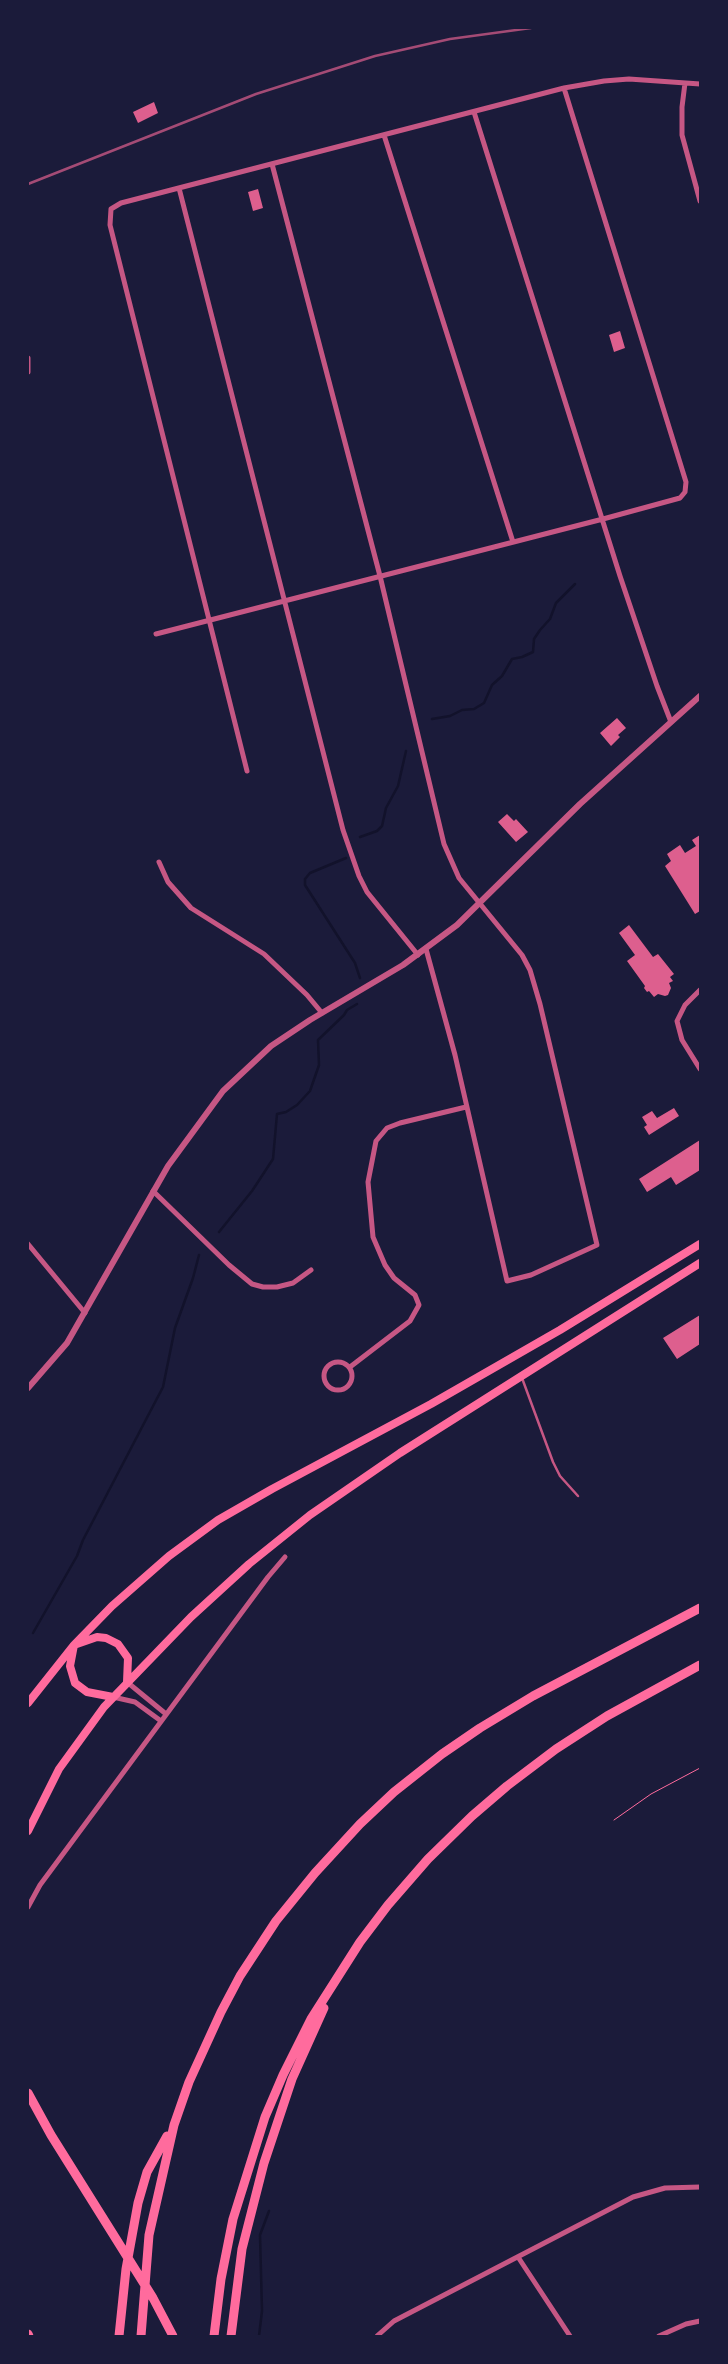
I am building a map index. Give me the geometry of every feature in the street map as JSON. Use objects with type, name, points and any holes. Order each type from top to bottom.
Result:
[{"type":"highway","points":[[141,2336],[148,2247],[155,2202],[174,2125],[210,2035],[240,1976],[276,1921],[315,1873],[360,1824],[429,1764],[493,1720],[560,1681],[700,1608]]},
{"type":"highway","points":[[214,2336],[220,2287],[230,2234],[255,2145],[277,2089],[300,2040],[326,1993],[351,1954],[383,1911],[418,1870],[460,1826],[506,1786],[588,1728],[640,1696],[700,1665]]},
{"type":"highway","points":[[231,2336],[243,2242],[274,2128],[304,2050],[351,1954]]},
{"type":"highway","points":[[28,2093],[51,2135],[153,2298],[173,2336]]},
{"type":"highway","points":[[119,2336],[121,2310],[134,2226],[146,2172],[174,2125]]},
{"type":"main road","points":[[28,1703],[74,1645],[145,1576],[218,1520],[524,1351],[700,1244]]},
{"type":"main road","points":[[28,1830],[47,1789],[68,1755],[112,1697],[226,1584],[297,1525],[360,1479],[521,1374],[700,1265]]},
{"type":"main road","points":[[74,1645],[97,1637],[106,1638],[118,1644],[128,1658],[127,1682]]},
{"type":"main road","points":[[74,1645],[70,1666],[75,1683],[87,1692],[112,1697]]},
{"type":"street","points":[[247,771],[110,225],[111,209],[121,203],[564,88],[604,81],[630,79],[700,84]]},
{"type":"street","points":[[685,82],[682,107],[682,135],[700,201]]},
{"type":"street","points":[[156,634],[603,520],[680,498],[684,492],[686,482],[564,88]]},
{"type":"street","points":[[474,112],[642,644],[671,722]]},
{"type":"street","points":[[384,135],[513,542]]},
{"type":"street","points":[[272,164],[380,576],[444,844],[459,878],[479,904],[512,940],[522,955],[536,987],[597,1246],[531,1275],[507,1281],[426,949]]},
{"type":"street","points":[[179,188],[334,797],[359,876],[372,898],[418,955]]},
{"type":"street","points":[[28,358],[28,372]]},
{"type":"street","points":[[28,1388],[62,1350],[85,1313],[153,1191],[194,1127],[223,1090],[271,1046],[426,949],[479,904],[580,804],[700,696]]},
{"type":"street","points":[[159,862],[168,882],[191,908],[264,954],[307,994],[322,1013]]},
{"type":"street","points":[[700,990],[685,1005],[677,1021],[682,1040],[700,1069]]},
{"type":"street","points":[[350,1368],[410,1321],[419,1305],[415,1295],[387,1270],[373,1237],[368,1182],[376,1141],[387,1128],[400,1123],[466,1107]]},
{"type":"street","points":[[153,1191],[252,1284],[263,1287],[277,1287],[293,1283],[311,1270]]},
{"type":"street","points":[[28,1244],[85,1313]]},
{"type":"street","points":[[343,1362],[350,1368],[352,1379],[345,1388],[334,1389],[327,1384],[324,1372],[331,1363],[343,1362]]},
{"type":"street","points":[[28,1907],[40,1885],[160,1721],[268,1576],[285,1557]]},
{"type":"street","points":[[127,1682],[166,1714]]},
{"type":"street","points":[[112,1697],[138,1704],[160,1721]]},
{"type":"street","points":[[377,2336],[394,2321],[633,2197],[665,2188],[700,2187]]},
{"type":"street","points":[[518,2257],[570,2336]]},
{"type":"street","points":[[659,2336],[680,2326],[700,2321]]},
{"type":"lane","points":[[521,1374],[553,1462],[560,1476],[578,1496]]},
{"type":"path","points":[[614,1820],[651,1794],[700,1768]]},
{"type":"building","points":[[154,102],[158,113],[138,123],[133,112]]},
{"type":"building","points":[[258,189],[263,208],[253,211],[248,192]]},
{"type":"building","points":[[620,331],[625,348],[614,352],[609,335]]},
{"type":"building","points":[[617,718],[626,728],[618,735],[620,737],[611,746],[600,733]]},
{"type":"building","points":[[507,814],[514,821],[516,819],[528,832],[516,842],[498,822]]},
{"type":"building","points":[[700,835],[700,911],[695,914],[665,866],[671,861],[667,854],[680,845],[685,853],[696,846],[692,840]]},
{"type":"building","points":[[629,925],[653,957],[658,954],[674,974],[670,977],[673,981],[669,983],[671,988],[668,995],[658,994],[654,997],[649,991],[647,992],[644,988],[645,986],[627,961],[635,955],[619,933]]},
{"type":"building","points":[[674,1108],[679,1116],[649,1135],[644,1127],[647,1125],[642,1117],[652,1111],[657,1118]]},
{"type":"building","points":[[700,1140],[700,1170],[676,1185],[671,1177],[647,1192],[639,1179]]},
{"type":"building","points":[[700,1315],[700,1344],[677,1359],[663,1338]]},
{"type":"waterway","points":[[432,719],[450,716],[462,710],[474,709],[484,703],[492,685],[502,676],[512,659],[533,652],[534,639],[550,619],[556,603],[575,584]]},
{"type":"waterway","points":[[360,837],[377,831],[382,826],[386,808],[398,786],[406,751]]},
{"type":"waterway","points":[[346,858],[310,873],[305,879],[305,885],[355,963],[360,978]]},
{"type":"waterway","points":[[219,1232],[252,1191],[273,1159],[277,1114],[286,1112],[297,1105],[310,1091],[319,1065],[318,1040],[347,1010],[357,1004]]},
{"type":"waterway","points":[[33,1633],[77,1556],[83,1540],[163,1387],[175,1328],[199,1255]]},
{"type":"waterway","points":[[259,2336],[262,2311],[260,2235],[269,2211]]},
{"type":"railway","points":[[28,184],[256,94],[375,56],[450,39],[531,28]]}]
